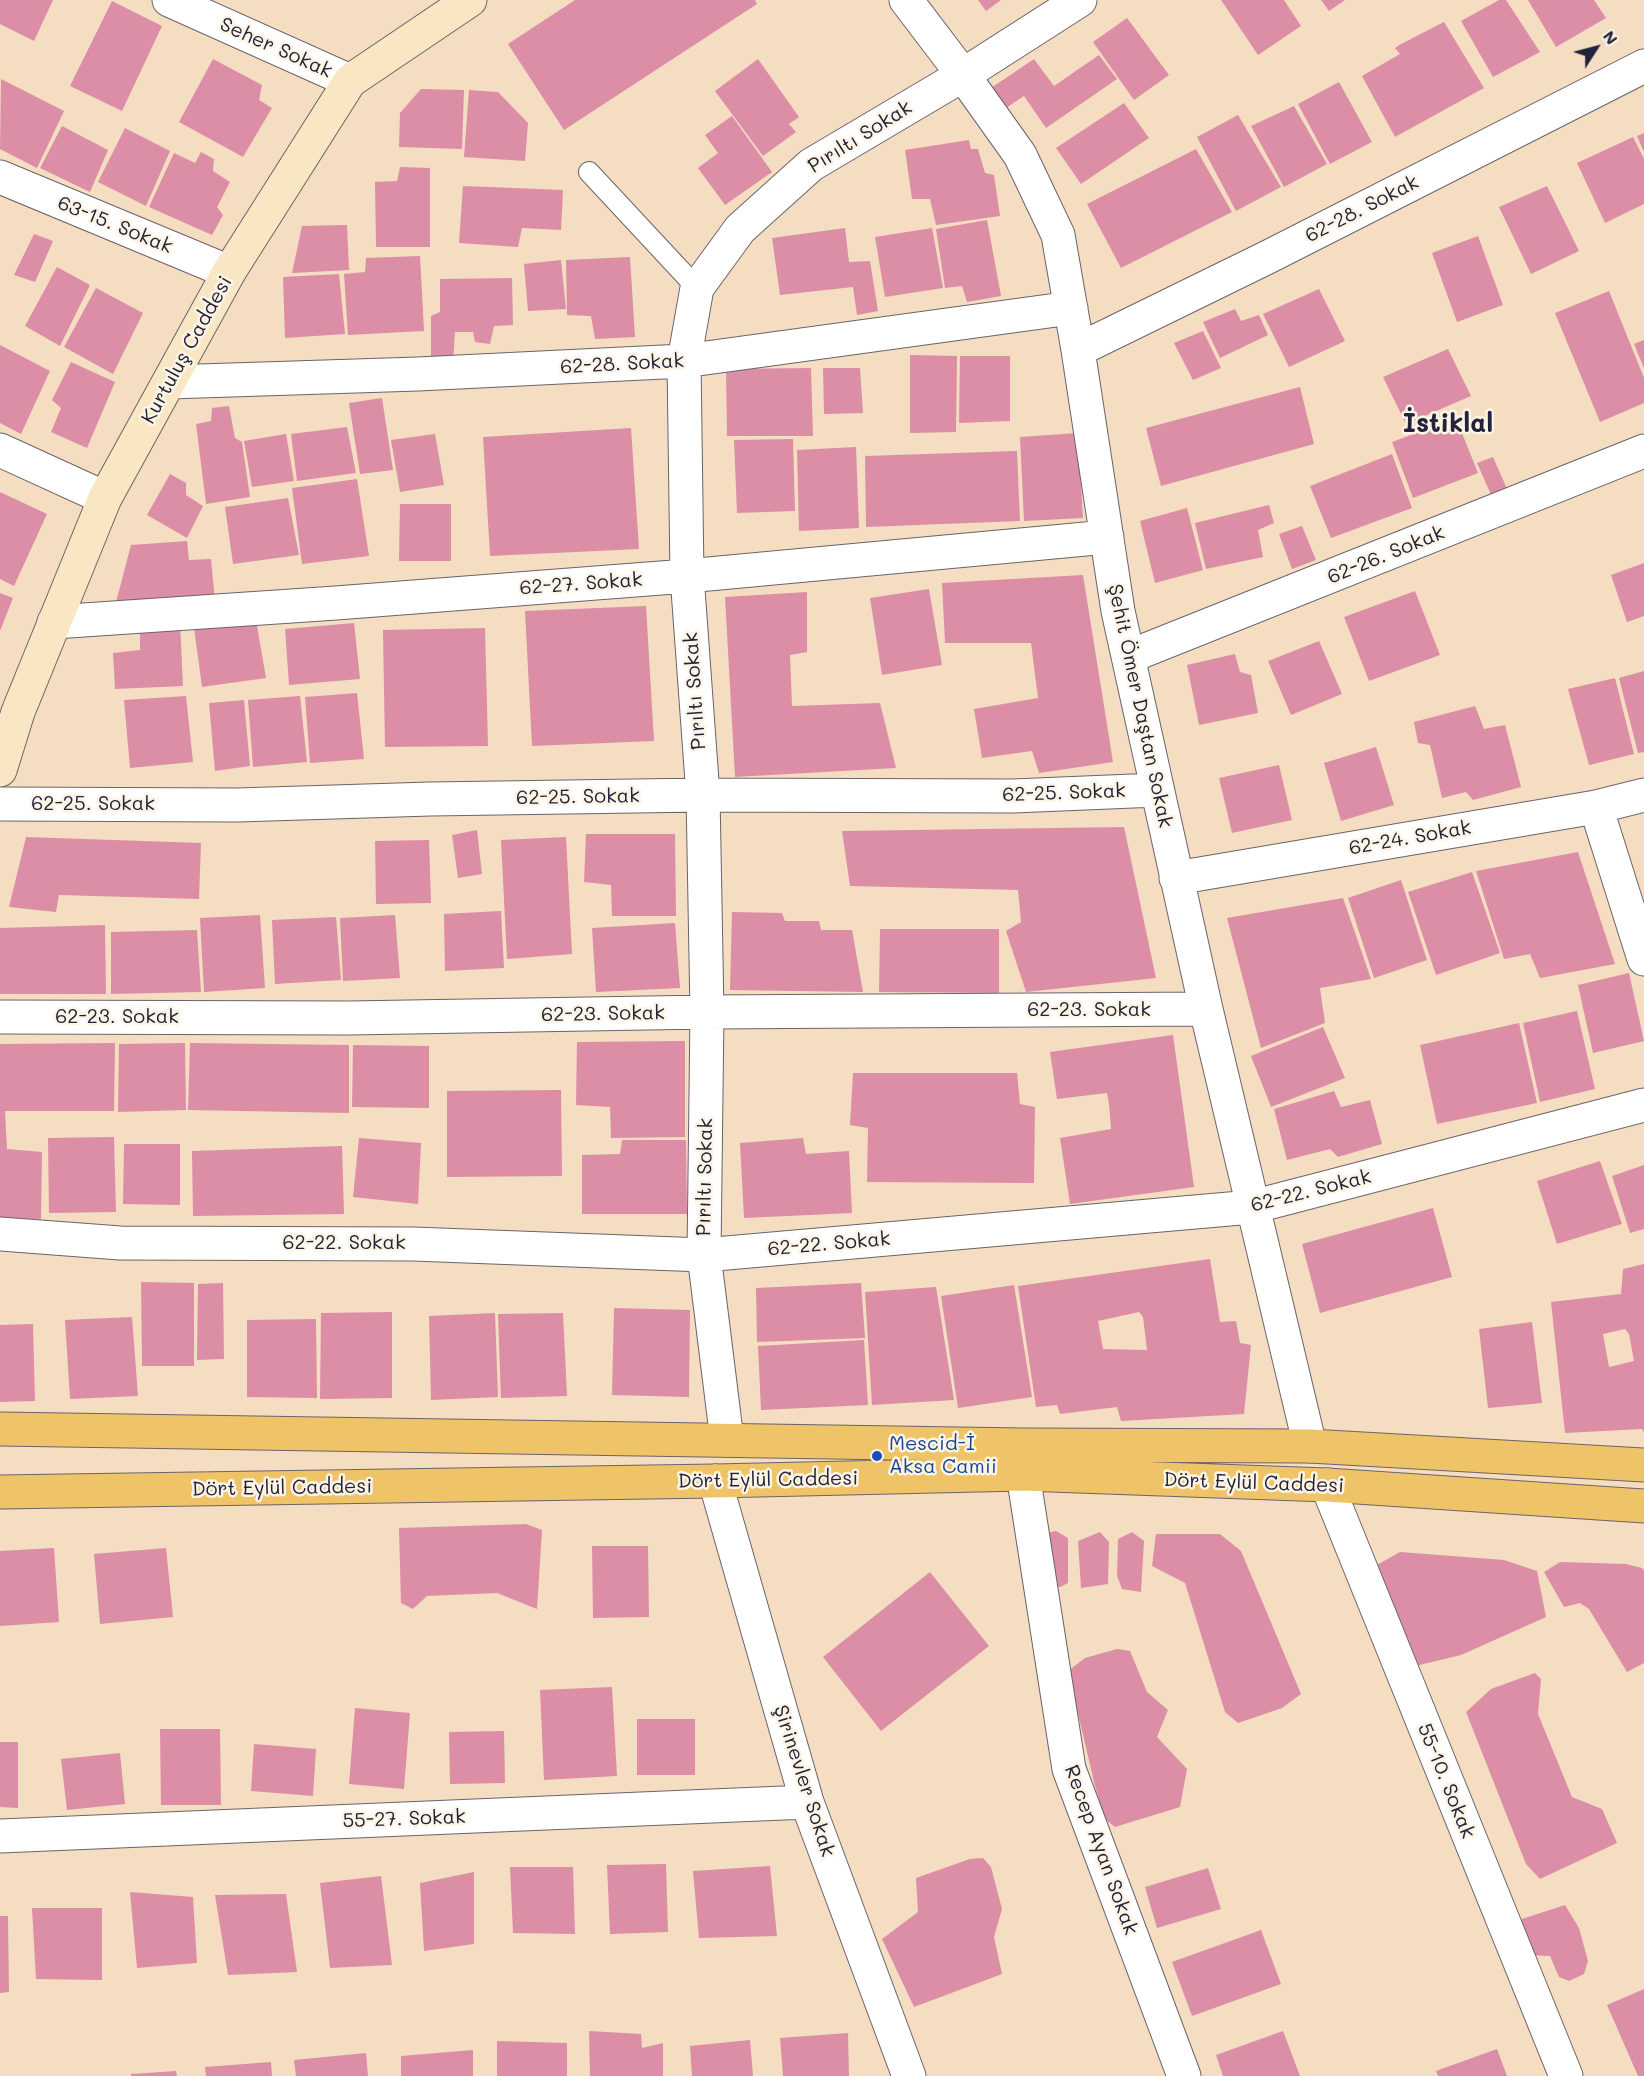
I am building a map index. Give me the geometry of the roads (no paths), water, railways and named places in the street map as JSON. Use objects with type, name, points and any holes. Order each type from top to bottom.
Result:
[{"type":"main road","name":"Dört Eylül Caddesi","points":[[0,1429],[1035,1445],[1310,1446],[1644,1465]]},
{"type":"main road","name":"Dört Eylül Caddesi","points":[[0,1492],[715,1482],[1023,1474],[1327,1485],[1644,1506]]},
{"type":"street","name":"Seher Sokak","points":[[169,0],[350,81]]},
{"type":"street","name":"Kurtuluş Caddesi","points":[[0,770],[9,708],[54,622],[105,498],[230,272],[350,81],[470,0]]},
{"type":"street","name":"Şehit Ömer Daştan Sokak","points":[[906,0],[1020,155],[1058,235],[1118,611],[1206,1009],[1310,1446]]},
{"type":"street","name":"Pırıltı Sokak","points":[[727,1440],[704,1255],[707,1012],[703,795],[687,576],[684,361],[697,288],[740,229],[811,165],[963,75],[1080,0]]},
{"type":"street","name":"62-28. Sokak","points":[[1078,350],[1268,257],[1644,66]]},
{"type":"street","name":"63-15. Sokak","points":[[0,177],[230,272]]},
{"type":"street","name":"62-28. Sokak","points":[[169,382],[418,374],[684,361],[1071,308]]},
{"type":"street","points":[[0,450],[105,498]]},
{"type":"street","name":"62-26. Sokak","points":[[1128,657],[1644,451]]},
{"type":"street","name":"62-27. Sokak","points":[[54,622],[687,576],[1107,537]]},
{"type":"street","name":"62-25. Sokak","points":[[0,804],[237,805],[430,799],[703,795],[1013,796],[1157,790]]},
{"type":"street","name":"62-24. Sokak","points":[[1176,878],[1596,807],[1644,795]]},
{"type":"street","points":[[1596,807],[1644,958]]},
{"type":"street","name":"62-23. Sokak","points":[[0,1017],[349,1018],[707,1012],[1206,1009]]},
{"type":"street","name":"62-22. Sokak","points":[[0,1234],[120,1243],[413,1244],[704,1255],[1252,1207],[1644,1105]]},
{"type":"street","name":"Recep Ayan Sokak","points":[[1023,1474],[1070,1770],[1184,2076]]},
{"type":"street","name":"Şirinevler Sokak","points":[[715,1482],[807,1802],[909,2076]]},
{"type":"street","name":"55-10. Sokak","points":[[1327,1485],[1566,2076]]},
{"type":"street","name":"55-27. Sokak","points":[[0,1836],[807,1802]]},
{"type":"lane","points":[[590,172],[697,288]]},
{"type":"place","name":"Mescid-İ Aksa Camii","points":[[877,1456]]},
{"type":"district","name":"İstiklal","points":[[1448,424]]}]
